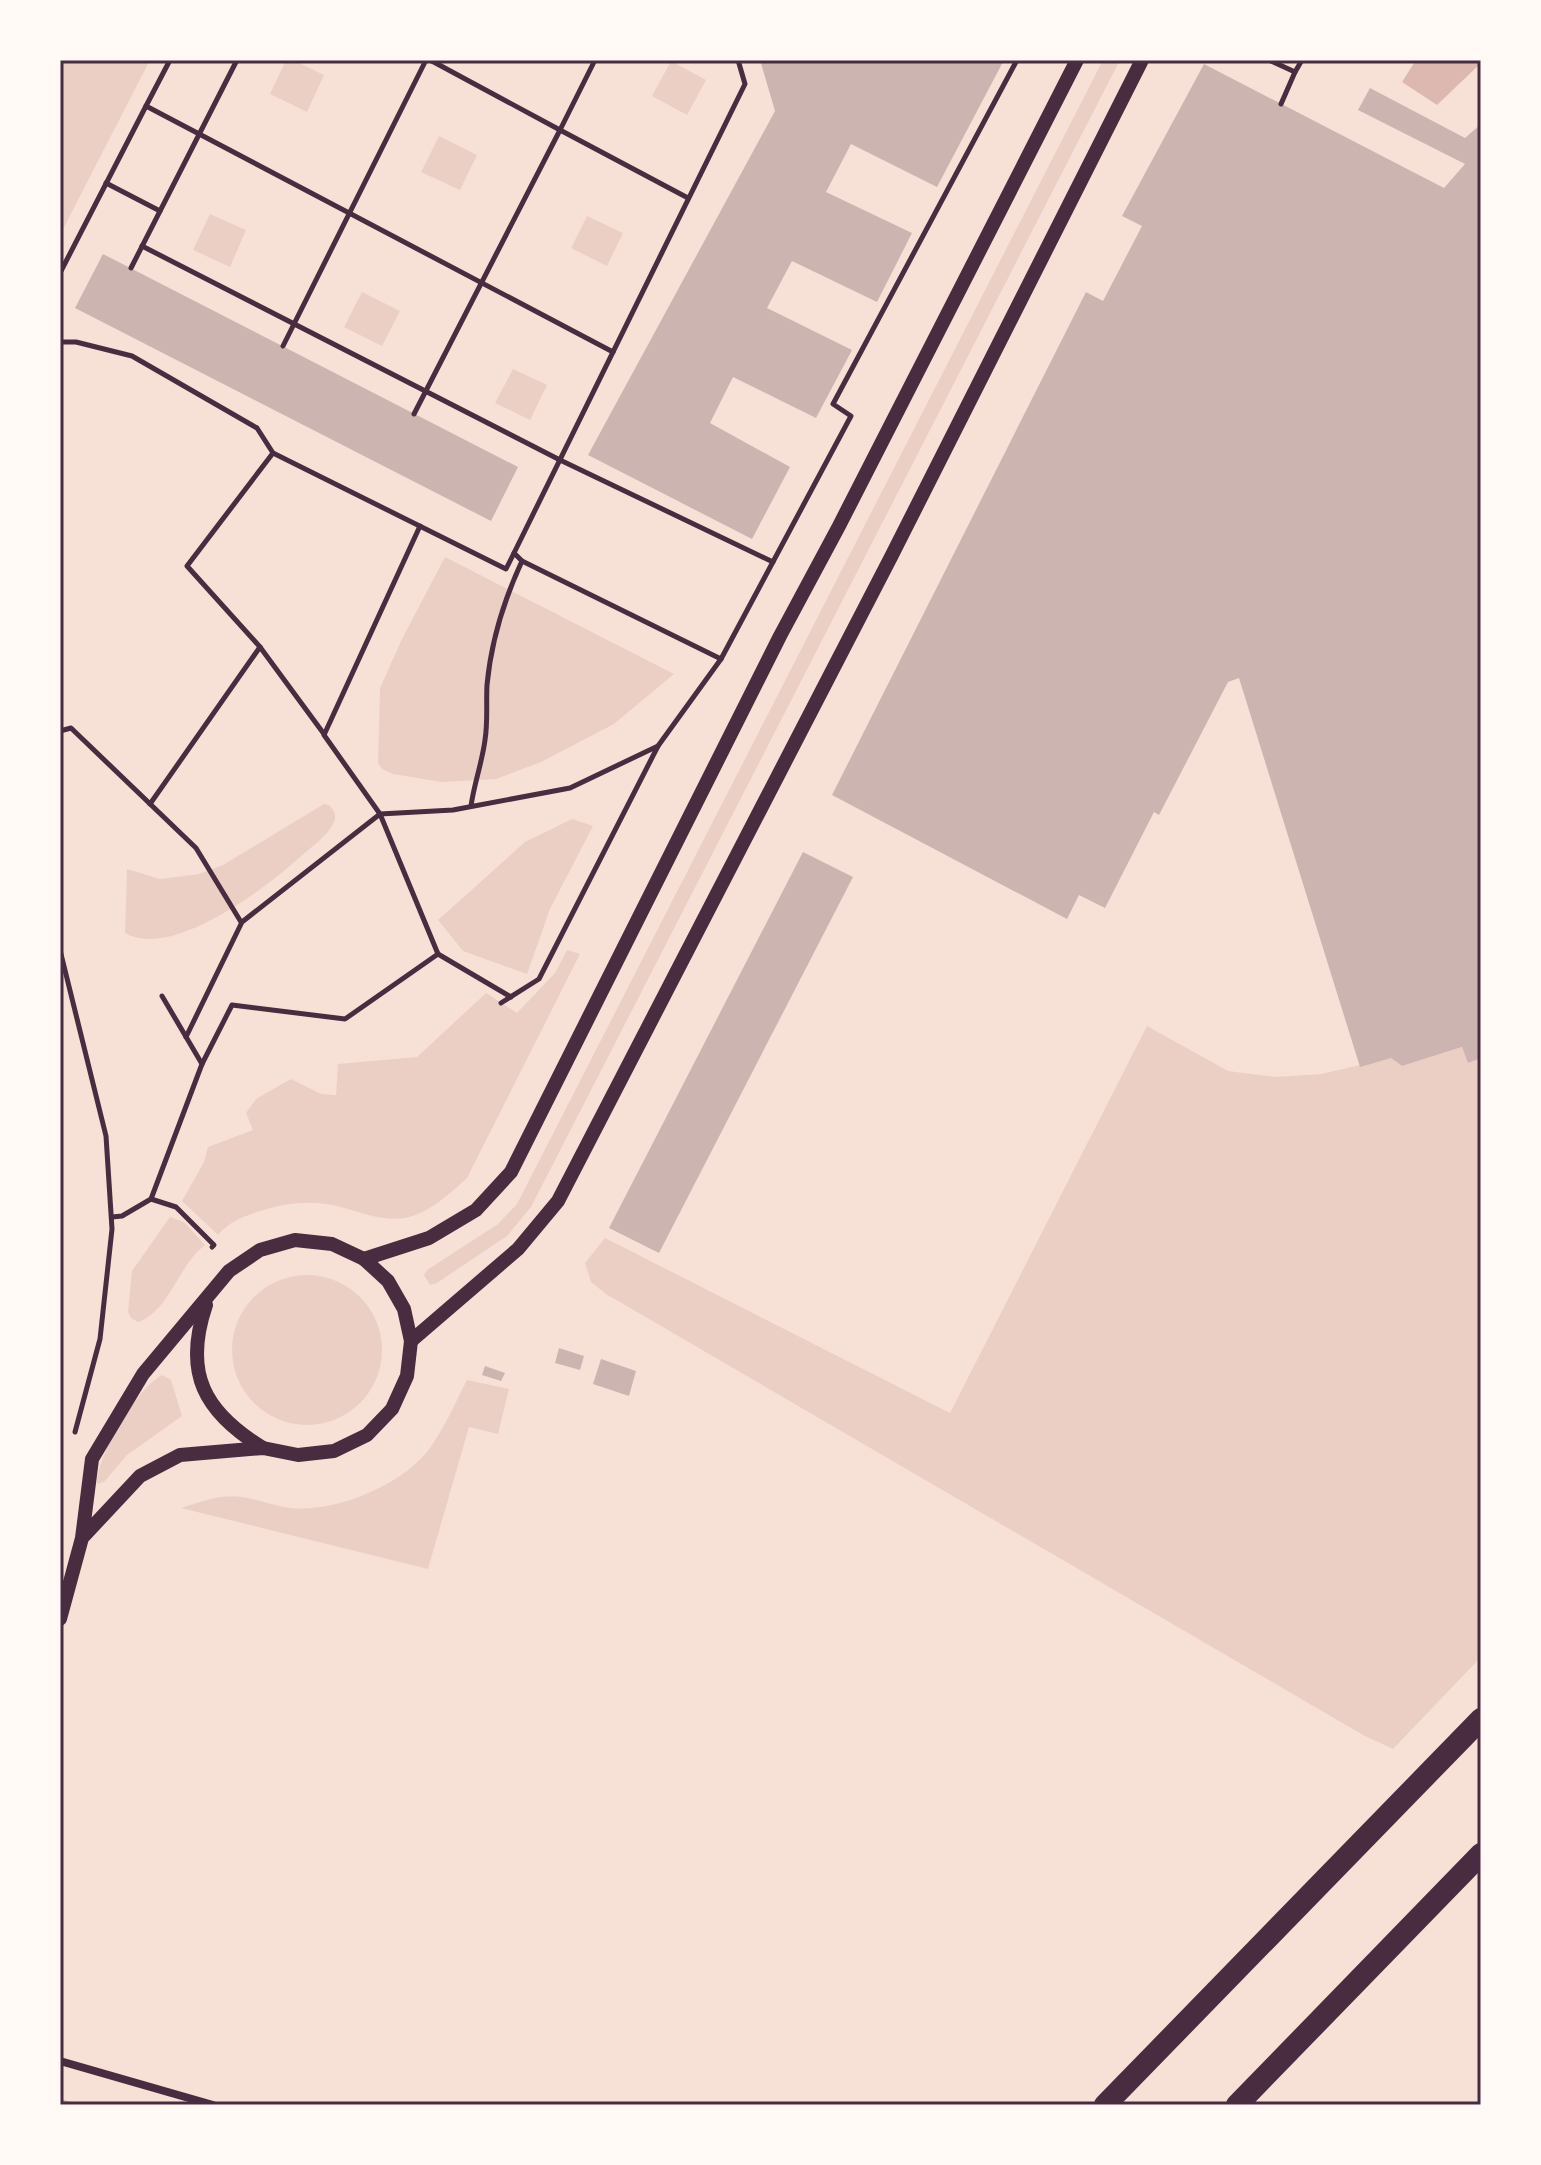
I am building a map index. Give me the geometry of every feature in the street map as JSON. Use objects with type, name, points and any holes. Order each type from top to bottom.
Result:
[{"type":"highway","points":[[1105,2105],[1481,1719]]},
{"type":"highway","points":[[1237,2105],[1481,1854]]},
{"type":"street","points":[[364,1259],[429,1238],[476,1210],[511,1172],[780,636],[1077,60]]},
{"type":"street","points":[[411,1341],[518,1249],[558,1201],[892,555],[1142,60]]},
{"type":"street","points":[[60,1619],[82,1538],[92,1459],[143,1374],[208,1300],[229,1271],[260,1250],[295,1240],[332,1244],[364,1259],[388,1281],[404,1309],[411,1341],[407,1376],[392,1409],[367,1435],[334,1451],[298,1455],[263,1448],[180,1455],[140,1476],[82,1538]]},
{"type":"street","points":[[208,1300],[197,1333],[198,1369],[210,1402],[233,1429],[263,1448]]},
{"type":"street","points":[[60,2061],[213,2105]]},
{"type":"path","points":[[60,273],[170,60]]},
{"type":"path","points":[[131,268],[237,60]]},
{"type":"path","points":[[283,346],[428,60],[688,198]]},
{"type":"path","points":[[414,414],[595,60]]},
{"type":"path","points":[[60,342],[76,342],[132,356],[257,428],[273,453],[506,569],[745,84],[738,60]]},
{"type":"path","points":[[501,1003],[539,979],[658,746],[721,659],[851,416],[833,404],[1017,60]]},
{"type":"path","points":[[1269,60],[1295,72]]},
{"type":"path","points":[[1281,104],[1302,60]]},
{"type":"path","points":[[146,106],[613,352]]},
{"type":"path","points":[[106,183],[160,211]]},
{"type":"path","points":[[142,246],[560,460],[773,562]]},
{"type":"path","points":[[273,453],[187,566],[260,647],[380,814],[438,954],[511,997]]},
{"type":"path","points":[[324,735],[420,526]]},
{"type":"path","points":[[514,553],[522,561],[721,659]]},
{"type":"path","points":[[471,806],[485,741],[487,684],[494,641],[509,589],[522,561]]},
{"type":"path","points":[[150,804],[260,647]]},
{"type":"path","points":[[60,731],[71,728],[196,848],[242,922]]},
{"type":"path","points":[[186,1037],[242,922],[380,814],[471,806],[570,788],[658,746]]},
{"type":"path","points":[[60,950],[106,1136],[112,1217],[100,1339],[71,1444]]},
{"type":"path","points":[[112,1217],[122,1216],[151,1199],[202,1064],[232,1005],[345,1019],[438,954]]},
{"type":"path","points":[[162,996],[202,1064]]},
{"type":"path","points":[[151,1199],[176,1207],[196,1225],[214,1245],[206,1253]]},
{"type":"path","points":[[196,1225],[203,1222]]},
{"type":"path","points":[[75,1430],[90,1413]]},
{"type":"shaded area","points":[[60,60],[150,60],[60,235]]},
{"type":"shaded area","points":[[286,60],[293,60],[324,75],[307,112],[270,94]]},
{"type":"shaded area","points":[[1103,60],[1120,60],[531,1207],[507,1236],[430,1285],[424,1275],[427,1270],[498,1224],[517,1204]]},
{"type":"shaded area","points":[[1416,60],[1481,60],[1481,63],[1437,105],[1402,82]]},
{"type":"shaded area","points":[[671,61],[706,80],[687,115],[652,96]]},
{"type":"shaded area","points":[[439,136],[477,155],[460,190],[421,172]]},
{"type":"shaded area","points":[[210,214],[246,230],[230,267],[193,250]]},
{"type":"shaded area","points":[[587,216],[623,233],[607,266],[571,248]]},
{"type":"shaded area","points":[[362,292],[400,311],[382,346],[344,327]]},
{"type":"shaded area","points":[[513,369],[547,385],[530,420],[495,403]]},
{"type":"shaded area","points":[[445,557],[674,674],[614,724],[541,762],[496,779],[441,782],[393,774],[382,769],[378,763],[380,688]]},
{"type":"shaded area","points":[[324,804],[329,805],[335,815],[328,832],[242,902],[192,929],[167,937],[145,939],[125,933],[127,869],[160,879],[199,874],[223,865]]},
{"type":"shaded area","points":[[572,819],[593,826],[550,909],[527,974],[463,951],[438,920],[525,842]]},
{"type":"shaded area","points":[[567,950],[580,954],[467,1178],[431,1207],[414,1216],[390,1219],[322,1203],[288,1204],[244,1217],[218,1235],[182,1201],[204,1162],[208,1147],[253,1130],[246,1113],[256,1099],[291,1079],[321,1094],[336,1095],[338,1064],[417,1057],[486,993],[517,1013],[555,973]]},
{"type":"shaded area","points":[[1147,1026],[1228,1071],[1275,1077],[1321,1074],[1391,1058],[1402,1066],[1462,1047],[1468,1062],[1481,1058],[1481,1657],[1393,1749],[1363,1735],[606,1294],[591,1282],[585,1263],[605,1238],[950,1413]]},
{"type":"shaded area","points":[[170,1217],[184,1222],[205,1245],[158,1308],[138,1322],[128,1312],[132,1271]]},
{"type":"shaded area","points":[[307,1275],[336,1281],[360,1297],[376,1321],[382,1350],[376,1379],[360,1403],[336,1419],[307,1425],[278,1419],[254,1403],[238,1379],[232,1350],[238,1321],[254,1297],[278,1281]]},
{"type":"shaded area","points":[[162,1375],[171,1380],[182,1416],[127,1455],[104,1482],[97,1484],[104,1457],[120,1424],[141,1394]]},
{"type":"shaded area","points":[[467,1380],[509,1389],[498,1434],[469,1427],[428,1569],[181,1508],[234,1496],[290,1508],[308,1508],[348,1501],[368,1493],[405,1472],[420,1459],[442,1429]]},
{"type":"building","points":[[760,60],[1004,60],[937,187],[851,144],[826,192],[912,233],[877,302],[792,261],[767,308],[852,350],[816,418],[733,377],[710,423],[790,467],[752,539],[588,455],[775,111]]},
{"type":"building","points":[[1204,64],[1444,188],[1465,164],[1358,110],[1370,88],[1465,138],[1481,124],[1481,1058],[1468,1063],[1462,1047],[1402,1066],[1391,1058],[1360,1067],[1239,678],[1228,682],[1159,815],[1154,812],[1105,908],[1079,895],[1067,919],[832,795],[1086,292],[1103,301],[1142,226],[1122,216]]},
{"type":"building","points":[[103,254],[518,467],[491,521],[75,308]]},
{"type":"building","points":[[803,852],[853,877],[659,1253],[609,1228]]},
{"type":"building","points":[[559,1348],[584,1356],[580,1370],[555,1363]]},
{"type":"building","points":[[601,1359],[636,1371],[629,1396],[593,1384]]},
{"type":"building","points":[[485,1366],[505,1373],[501,1381],[482,1375]]},
{"type":"building","points":[[60,2099],[79,2104],[79,2105],[60,2105]]}]
